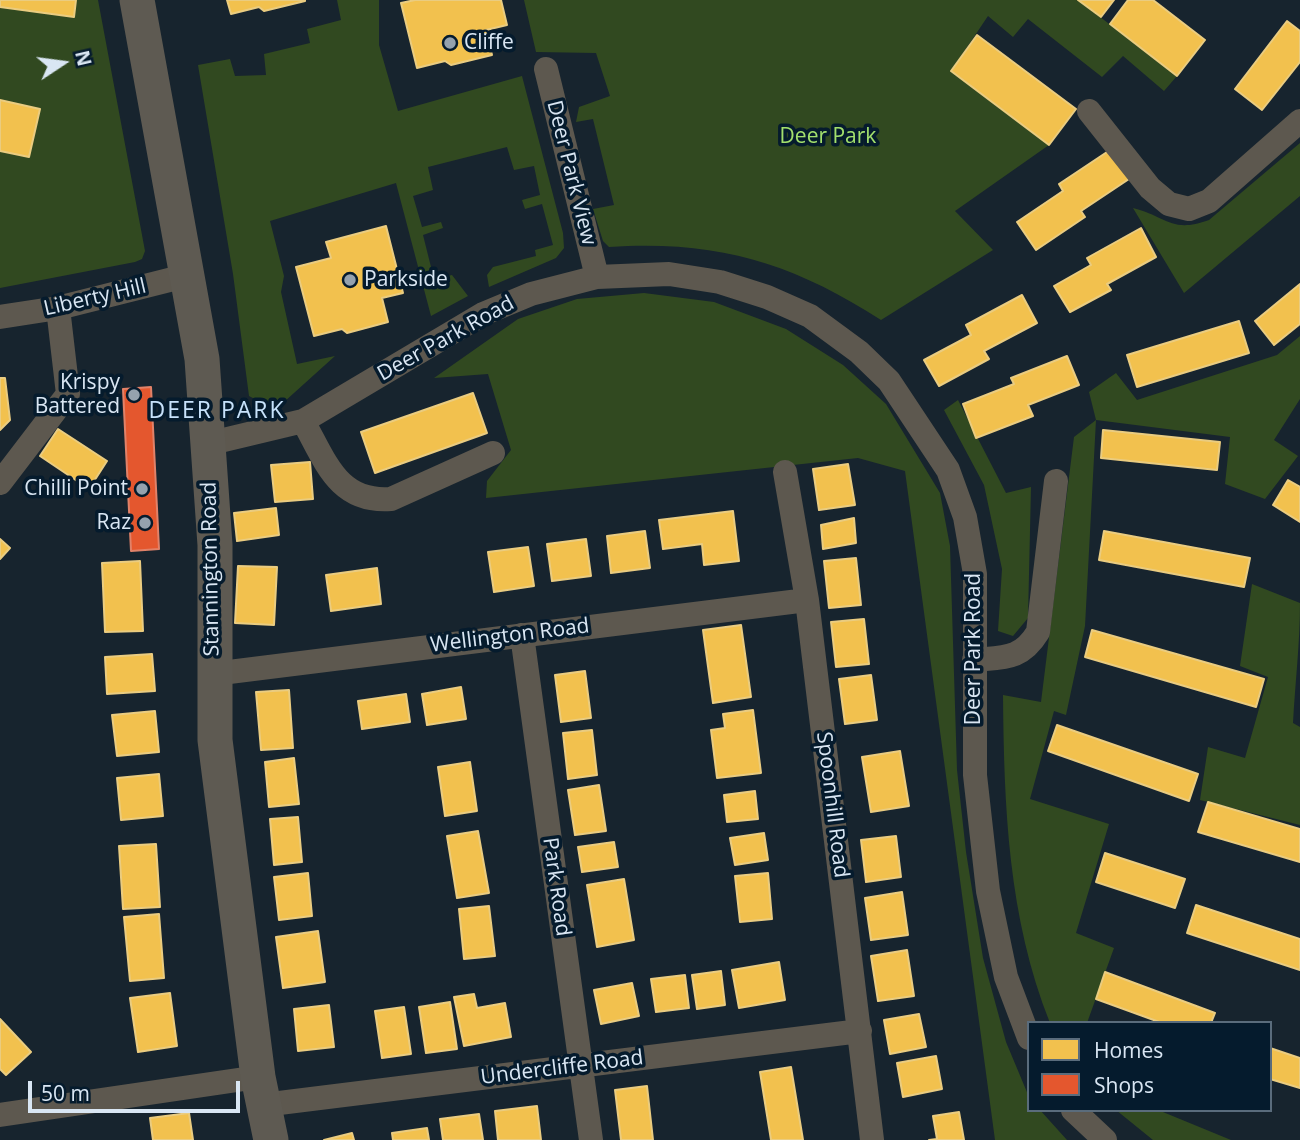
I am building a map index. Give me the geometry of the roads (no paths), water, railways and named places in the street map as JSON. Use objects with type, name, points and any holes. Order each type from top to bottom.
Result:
[{"type":"main road","name":"Stannington Road","points":[[137,0],[189,275],[202,359],[215,544],[215,740],[223,824],[260,1091],[271,1140]]},
{"type":"street","name":"Deer Park View","points":[[546,69],[597,276]]},
{"type":"street","points":[[1089,111],[1150,188],[1169,204],[1189,209],[1209,201],[1300,121]]},
{"type":"street","name":"Deer Park Road","points":[[207,444],[303,421],[483,314],[531,294],[597,276],[669,274],[720,282],[767,297],[810,316],[859,352],[889,381],[948,470],[965,517],[975,574],[975,775],[988,891],[1006,977],[1027,1033]]},
{"type":"street","name":"Liberty Hill","points":[[0,317],[58,309],[189,275]]},
{"type":"street","points":[[0,483],[68,394],[58,309]]},
{"type":"street","points":[[303,421],[329,467],[344,485],[356,496],[374,501],[391,499],[493,453]]},
{"type":"street","name":"Spoonhill Road","points":[[785,472],[807,600],[872,1140]]},
{"type":"street","points":[[974,660],[1015,656],[1029,647],[1038,632],[1056,481]]},
{"type":"street","name":"Wellington Road","points":[[213,674],[807,600]]},
{"type":"street","name":"Park Road","points":[[522,635],[591,1140]]},
{"type":"street","name":"Undercliffe Road","points":[[0,1115],[581,1065],[860,1031]]},
{"type":"street","points":[[1075,1112],[1105,1140]]},
{"type":"place","name":"Cliffe","points":[[450,43]]},
{"type":"place","name":"Parkside","points":[[350,280]]},
{"type":"place","name":"Krispy Battered","points":[[134,395]]},
{"type":"place","name":"Chilli Point","points":[[142,489]]},
{"type":"place","name":"Raz","points":[[145,523]]},
{"type":"district","name":"DEER PARK","points":[[217,411]]},
{"type":"park label","name":"Deer Park","points":[[828,137]]}]
